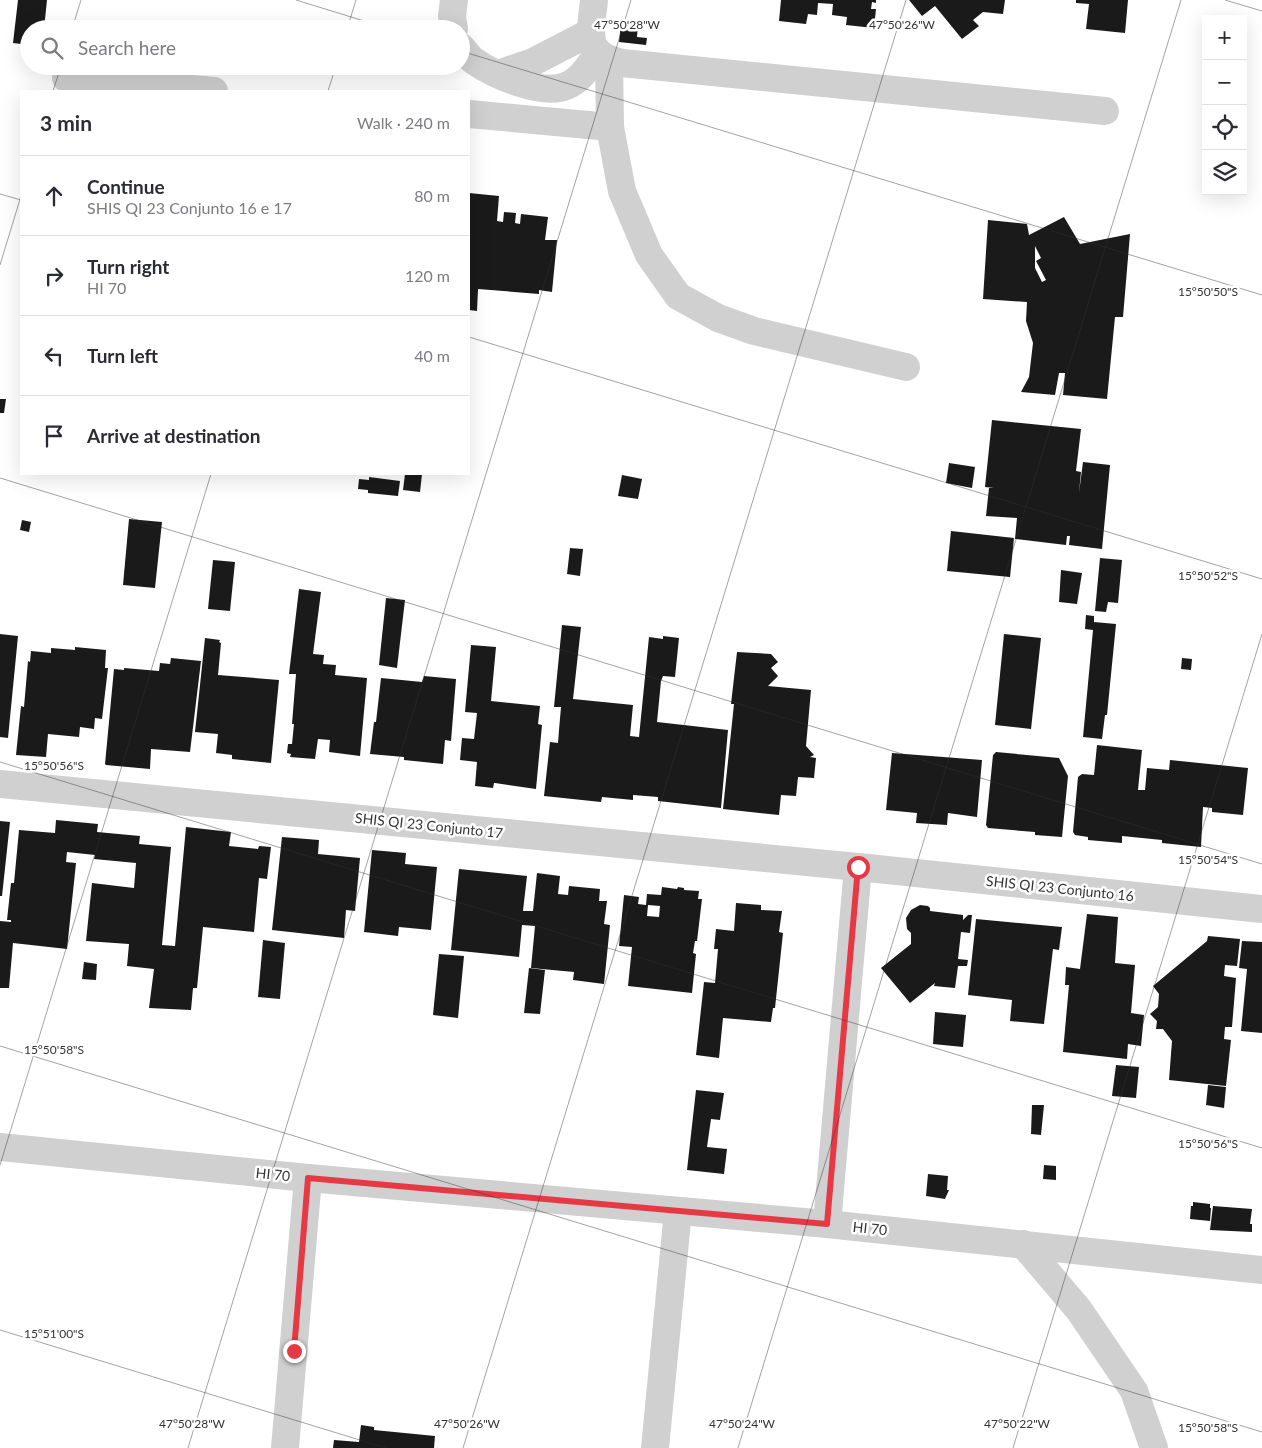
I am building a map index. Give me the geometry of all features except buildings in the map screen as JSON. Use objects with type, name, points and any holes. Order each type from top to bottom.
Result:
[{"type":"street","points":[[453,20],[454,0]]},
{"type":"street","points":[[594,0],[610,127],[622,191],[649,255],[678,296],[718,318],[754,331],[906,367]]},
{"type":"street","points":[[470,58],[498,74],[528,86],[549,89],[566,86],[585,72],[599,49]]},
{"type":"street","points":[[498,74],[533,62],[599,49],[622,63],[1105,111]]},
{"type":"street","points":[[66,78],[203,90]]},
{"type":"street","points":[[470,114],[610,127]]},
{"type":"street","name":"SHIS QI 23 Conjunto 17","points":[[0,784],[858,867]]},
{"type":"street","points":[[827,1224],[858,867]]},
{"type":"street","name":"SHIS QI 23 Conjunto 16","points":[[858,867],[1262,909]]},
{"type":"street","name":"HI 70","points":[[0,1147],[308,1178],[827,1224],[1262,1270]]},
{"type":"street","points":[[284,1448],[308,1178]]},
{"type":"street","points":[[655,1448],[678,1211]]},
{"type":"street","points":[[1023,1244],[1079,1310],[1134,1391],[1154,1448]]},
{"type":"route","points":[[294,1351],[308,1178],[827,1224],[858,867]]}]
